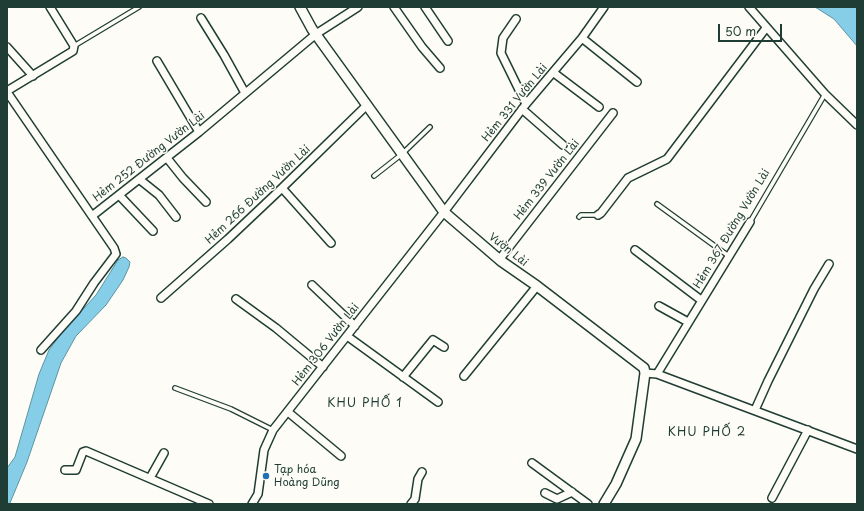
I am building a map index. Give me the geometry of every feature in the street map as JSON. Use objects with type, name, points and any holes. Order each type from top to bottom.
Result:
[{"type":"main road","name":"Vườn Lài","points":[[300,7],[316,34],[444,212],[499,260],[537,286],[644,368],[645,373]]},
{"type":"main road","points":[[604,504],[616,484],[636,439],[645,373]]},
{"type":"street","points":[[7,92],[73,51],[74,46],[50,7]]},
{"type":"street","name":"Hẻm 252 Đường Vườn Lài","points":[[7,92],[92,216],[199,132],[316,34],[358,7]]},
{"type":"street","points":[[394,7],[440,68]]},
{"type":"street","points":[[425,7],[448,41]]},
{"type":"street","name":"Hẻm 331 Vườn Lài","points":[[444,212],[524,107],[582,38],[604,7]]},
{"type":"street","points":[[749,7],[825,94],[857,125]]},
{"type":"street","points":[[200,18],[224,55],[245,93]]},
{"type":"street","points":[[516,19],[503,38],[501,53],[524,107],[563,145]]},
{"type":"street","points":[[598,215],[628,178],[667,159],[766,28]]},
{"type":"street","points":[[582,38],[637,82]]},
{"type":"street","points":[[7,46],[33,76]]},
{"type":"street","points":[[157,61],[199,132]]},
{"type":"street","points":[[554,72],[598,107]]},
{"type":"street","name":"Hẻm 266 Đường Vườn Lài","points":[[161,298],[228,239],[367,105]]},
{"type":"street","name":"Hẻm 339 Vườn Lài","points":[[499,260],[613,113]]},
{"type":"street","points":[[167,158],[183,178],[206,202]]},
{"type":"street","points":[[140,179],[159,195],[176,217]]},
{"type":"street","points":[[282,188],[331,243]]},
{"type":"street","points":[[120,195],[153,232]]},
{"type":"street","name":"Hẻm 306 Vườn Lài","points":[[255,503],[258,494],[264,450],[273,430],[444,212]]},
{"type":"street","points":[[41,350],[76,311],[94,283],[116,254],[114,248],[92,216]]},
{"type":"street","name":"Hẻm 367 Đường Vườn Lài","points":[[656,374],[701,300],[730,257],[750,222]]},
{"type":"street","points":[[635,250],[701,300]]},
{"type":"street","points":[[755,410],[814,289],[829,264]]},
{"type":"street","points":[[312,285],[355,326]]},
{"type":"street","points":[[464,376],[537,286]]},
{"type":"street","points":[[236,299],[276,328],[323,367]]},
{"type":"street","points":[[659,306],[688,322]]},
{"type":"street","points":[[347,336],[438,402]]},
{"type":"street","points":[[404,377],[433,340],[444,347]]},
{"type":"street","points":[[645,373],[656,374],[755,410],[807,433],[857,449]]},
{"type":"street","points":[[288,412],[341,456]]},
{"type":"street","points":[[772,498],[807,433]]},
{"type":"street","points":[[65,470],[76,470],[83,452],[86,451],[209,504]]},
{"type":"street","points":[[150,478],[164,453]]},
{"type":"street","points":[[532,462],[588,504]]},
{"type":"street","points":[[412,504],[415,499],[418,479],[422,472]]},
{"type":"street","points":[[545,493],[557,499],[572,492]]},
{"type":"lane","points":[[74,46],[139,7]]},
{"type":"lane","name":"Hẻm 367 Đường Vườn Lài","points":[[750,222],[825,94]]},
{"type":"lane","points":[[374,176],[402,154],[430,127]]},
{"type":"lane","points":[[656,204],[730,257]]},
{"type":"lane","points":[[578,217],[581,215],[598,215]]},
{"type":"lane","points":[[176,388],[231,409],[273,430]]},
{"type":"water","points":[[815,7],[857,7],[857,46],[834,19]]},
{"type":"water","points":[[123,257],[130,262],[123,280],[106,305],[76,336],[61,363],[27,462],[10,504],[7,504],[7,468],[15,457],[39,374],[49,350],[63,331],[96,295],[118,260]]},
{"type":"place","name":"Tạp hóa Hoàng Dũng","points":[[266,476]]},
{"type":"district","name":"KHU PHỐ 1","points":[[365,404]]},
{"type":"district","name":"KHU PHỐ 2","points":[[707,433]]}]
